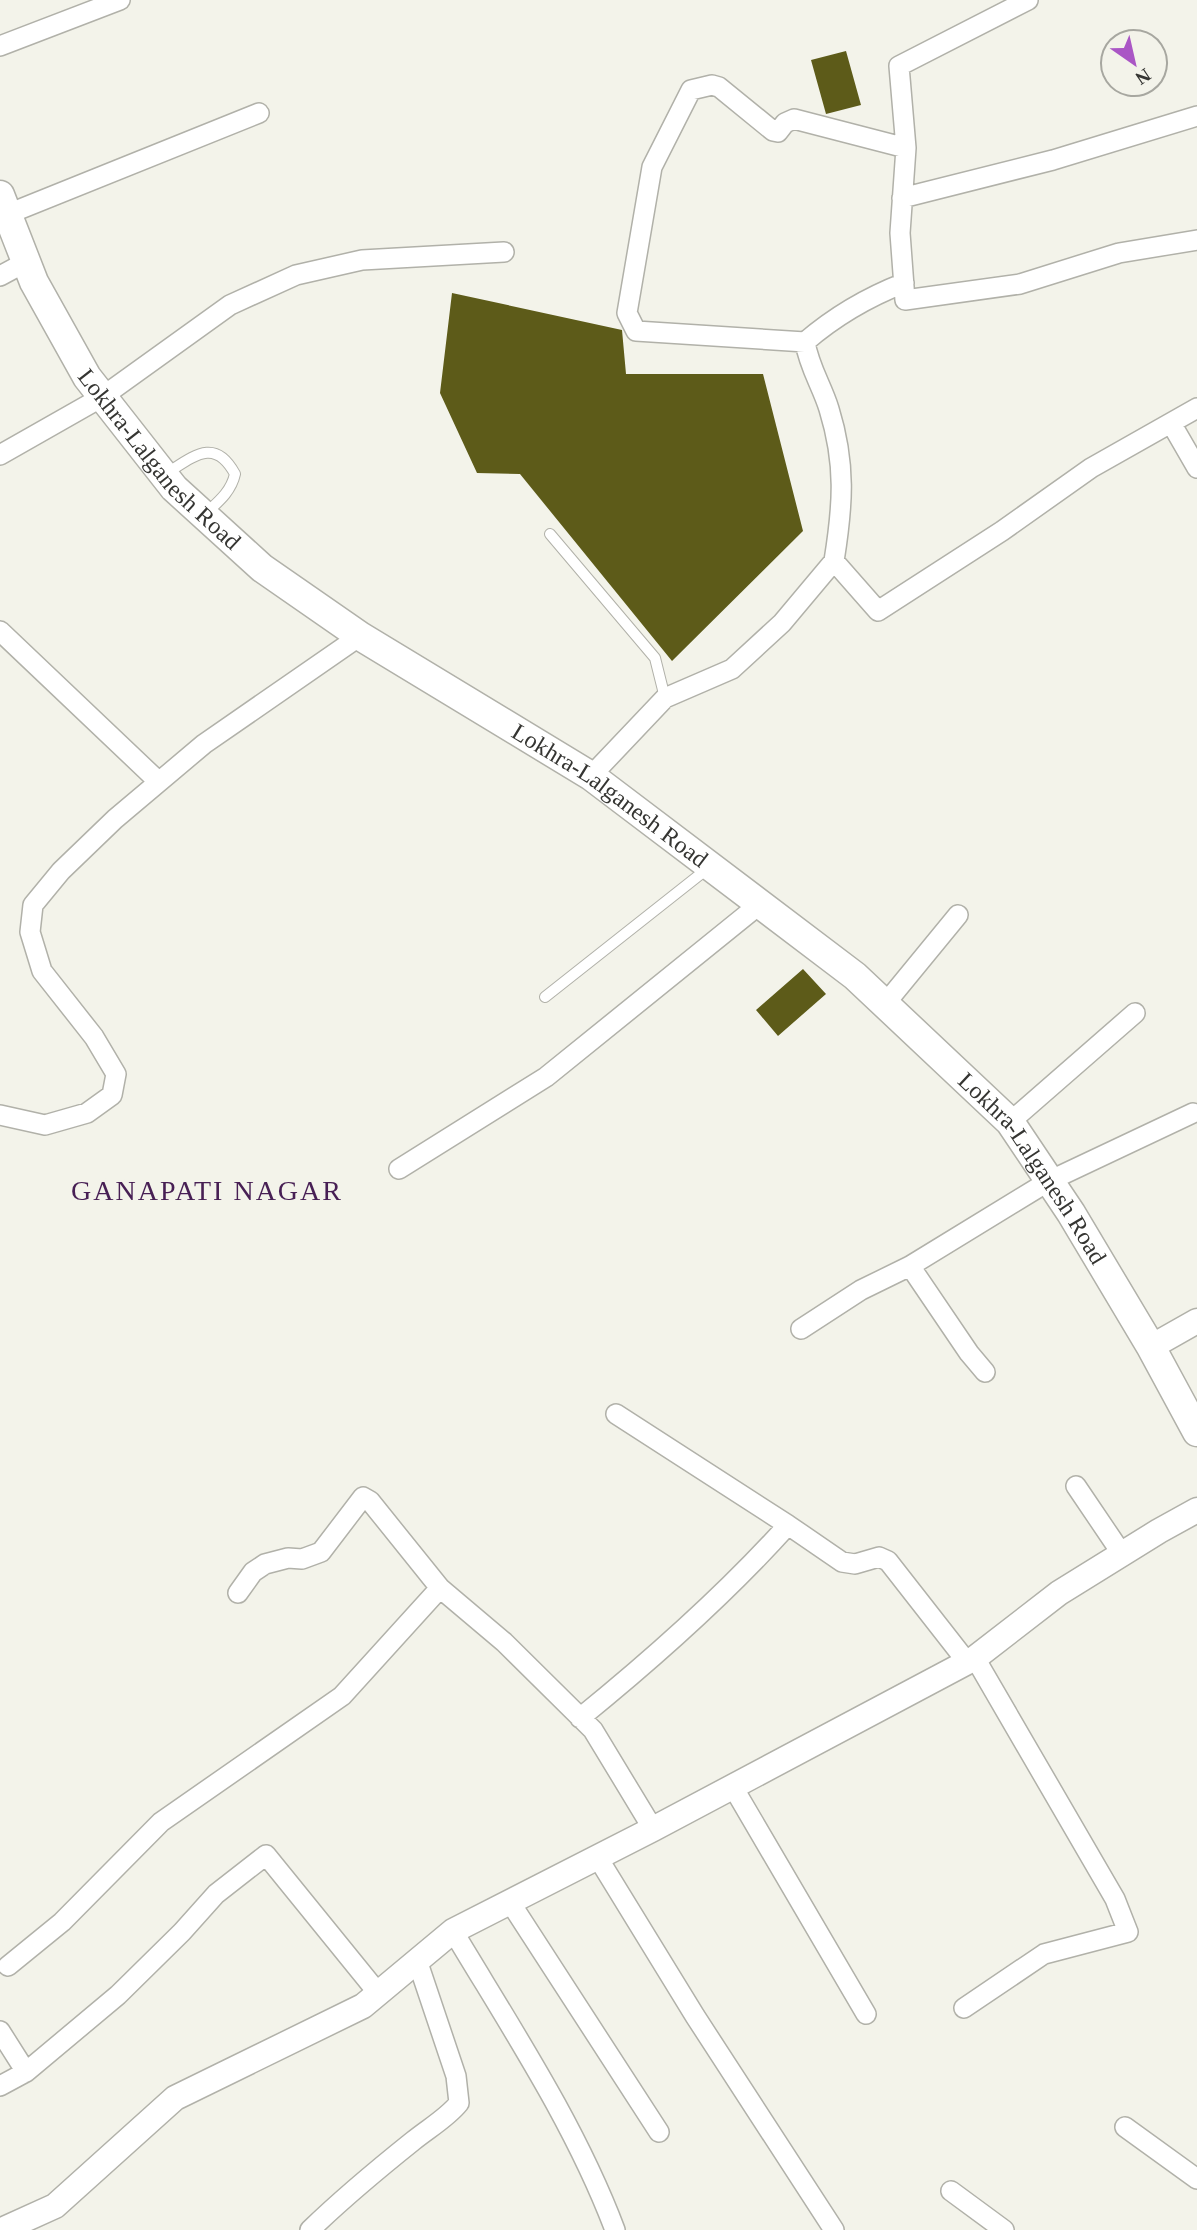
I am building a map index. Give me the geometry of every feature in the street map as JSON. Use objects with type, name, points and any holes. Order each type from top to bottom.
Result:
[{"type":"main road","name":"Lokhra-Lalganesh Road","points":[[4,204],[34,282],[86,377],[174,488],[262,568],[360,636],[591,776],[710,866],[855,976],[1010,1122],[1071,1213],[1151,1347],[1197,1432]]},
{"type":"street","points":[[0,47],[120,0]]},
{"type":"street","points":[[1028,0],[899,66],[906,148],[900,233],[905,300],[1020,284],[1119,253],[1197,240]]},
{"type":"street","points":[[904,283],[885,290],[827,323],[805,342],[636,331],[628,313],[652,167],[691,90],[712,85],[719,87],[774,131],[778,132],[785,123],[794,119],[906,148]]},
{"type":"street","points":[[4,204],[259,113]]},
{"type":"street","points":[[902,198],[1053,160],[1197,116]]},
{"type":"street","points":[[0,456],[102,397],[230,304],[296,275],[362,260],[504,252]]},
{"type":"street","points":[[0,276],[26,262]]},
{"type":"street","points":[[591,776],[665,698],[732,669],[782,624],[834,561],[842,509],[839,447],[828,406],[808,359],[805,342]]},
{"type":"street","points":[[834,561],[878,611],[1002,531],[1091,468],[1197,408]]},
{"type":"street","points":[[1171,423],[1197,468]]},
{"type":"street","points":[[0,631],[159,782]]},
{"type":"street","points":[[0,1115],[45,1125],[87,1113],[111,1095],[116,1074],[94,1037],[43,971],[30,932],[33,905],[115,819],[204,744],[360,636]]},
{"type":"street","points":[[399,1169],[546,1077],[760,904]]},
{"type":"street","points":[[885,1004],[958,915]]},
{"type":"street","points":[[1010,1122],[1135,1013]]},
{"type":"street","points":[[801,1329],[861,1290],[910,1266],[1049,1181],[1193,1114]]},
{"type":"street","points":[[910,1266],[985,1372]]},
{"type":"street","points":[[1151,1347],[1197,1321]]},
{"type":"street","points":[[616,1414],[842,1562],[855,1564],[879,1557],[888,1561],[971,1660],[1115,1899],[1128,1932],[1044,1954],[964,2008]]},
{"type":"street","points":[[1076,1486],[1122,1554]]},
{"type":"street","points":[[238,1593],[253,1572],[265,1564],[288,1558],[302,1559],[321,1552],[363,1497],[370,1501],[440,1588],[504,1642],[593,1730],[653,1829]]},
{"type":"street","points":[[2,2230],[55,2206],[176,2098],[363,2006],[453,1931],[598,1858],[971,1660],[1059,1593],[1197,1510]]},
{"type":"street","points":[[580,1718],[709,1607],[788,1525]]},
{"type":"street","points":[[8,1966],[62,1922],[161,1822],[342,1696],[440,1588]]},
{"type":"street","points":[[733,1787],[866,2014]]},
{"type":"street","points":[[0,2086],[26,2072],[118,1995],[216,1894],[266,1855],[378,1993]]},
{"type":"street","points":[[598,1858],[695,2016],[834,2230]]},
{"type":"street","points":[[510,1902],[659,2132]]},
{"type":"street","points":[[453,1931],[552,2098],[603,2197],[615,2230]]},
{"type":"street","points":[[310,2230],[342,2198],[460,2103],[456,2077],[417,1960]]},
{"type":"street","points":[[0,2031],[26,2072]]},
{"type":"street","points":[[1125,2127],[1197,2179]]},
{"type":"street","points":[[951,2191],[1004,2230]]},
{"type":"lane","points":[[164,475],[205,451],[215,453],[229,462],[235,474],[233,484],[225,496],[204,515]]},
{"type":"lane","points":[[550,534],[655,658],[665,698]]},
{"type":"lane","points":[[545,997],[710,866]]},
{"type":"building","points":[[846,51],[861,105],[826,114],[811,60]]},
{"type":"building","points":[[452,293],[622,330],[626,374],[763,374],[803,531],[672,661],[520,474],[477,473],[440,393]]},
{"type":"building","points":[[803,969],[826,994],[778,1036],[756,1010]]},
{"type":"district","name":"GANAPATI NAGAR","points":[[207,1190]]}]
